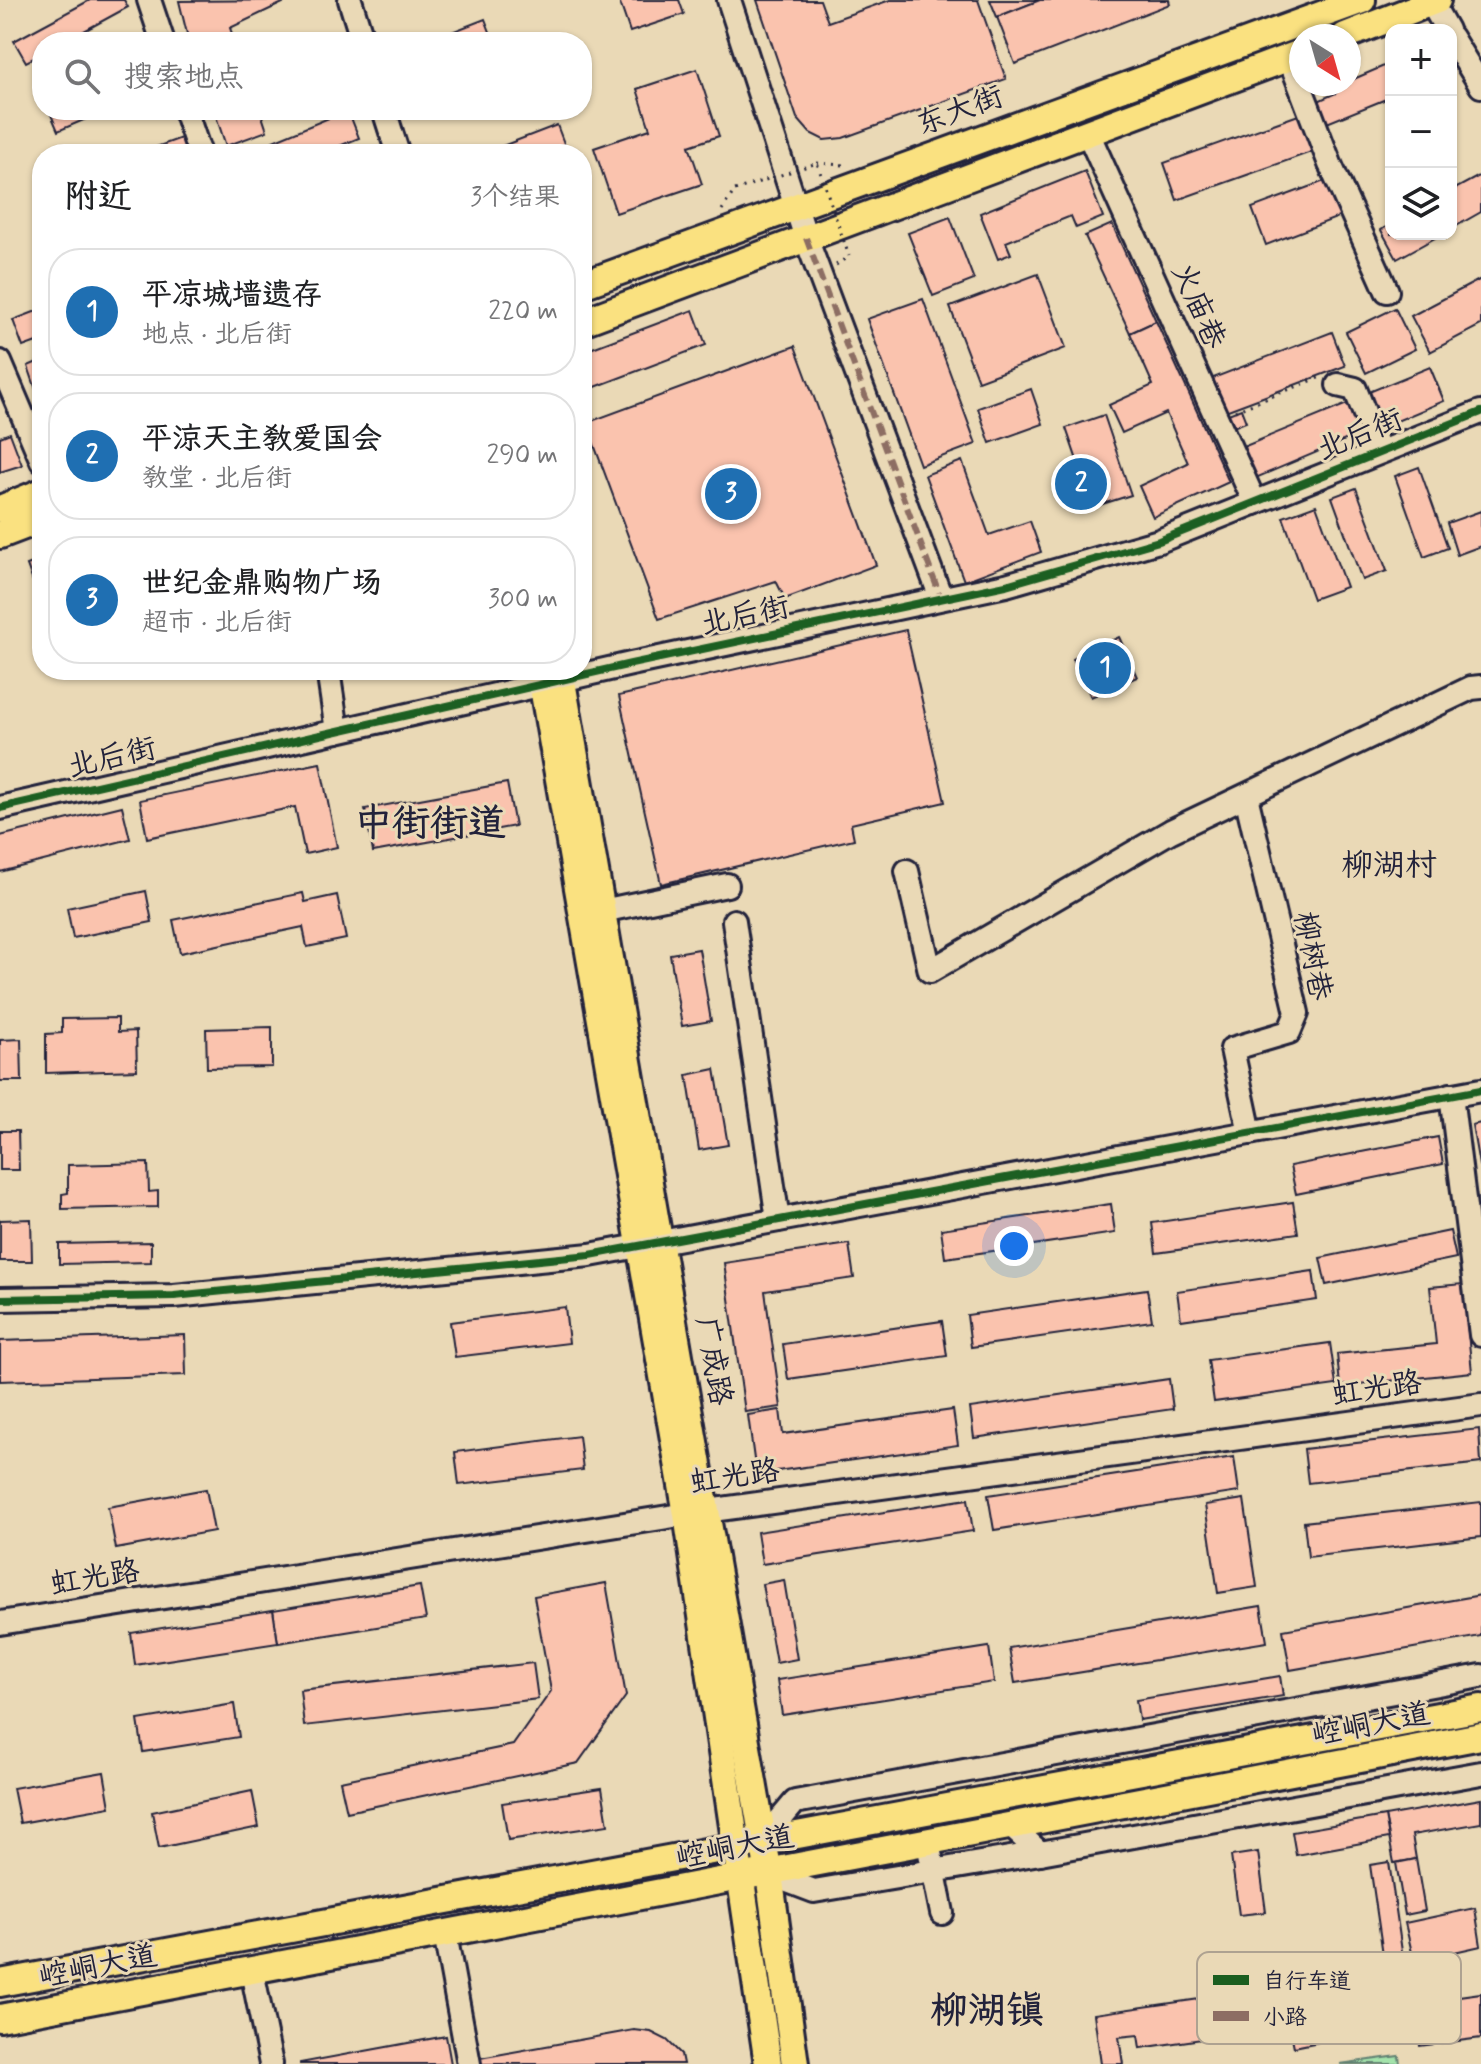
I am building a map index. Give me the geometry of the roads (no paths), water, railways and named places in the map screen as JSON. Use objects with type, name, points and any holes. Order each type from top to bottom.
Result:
[{"type":"main road","name":"东大街","points":[[592,281],[795,204],[1362,0]]},
{"type":"main road","points":[[1361,30],[1433,1]]},
{"type":"main road","points":[[592,318],[1289,57]]},
{"type":"main road","points":[[0,509],[32,496]]},
{"type":"main road","points":[[0,535],[32,523]]},
{"type":"main road","name":"广成路","points":[[552,680],[602,911],[649,1244]]},
{"type":"main road","name":"广成路","points":[[552,680],[697,1512],[769,1874],[795,2064]]},
{"type":"main road","name":"广成路","points":[[697,1512],[735,1845],[768,2064]]},
{"type":"main road","name":"崆峒大道","points":[[0,1983],[1481,1708]]},
{"type":"main road","name":"崆峒大道","points":[[0,2018],[1481,1736]]},
{"type":"street","points":[[149,0],[160,32]]},
{"type":"street","points":[[350,0],[360,32]]},
{"type":"street","points":[[729,0],[806,238],[941,598]]},
{"type":"street","points":[[1433,1],[1444,24]]},
{"type":"street","points":[[1457,47],[1481,86]]},
{"type":"street","points":[[1308,96],[1330,164],[1387,291]]},
{"type":"street","points":[[188,120],[197,144]]},
{"type":"street","points":[[387,120],[395,144]]},
{"type":"street","name":"火庙巷","points":[[1088,133],[1255,503]]},
{"type":"street","points":[[0,362],[32,437]]},
{"type":"street","points":[[1335,379],[1355,389],[1380,452]]},
{"type":"street","name":"北后街","points":[[592,668],[1006,585],[1159,541],[1481,412]]},
{"type":"street","points":[[329,680],[337,731]]},
{"type":"street","name":"北后街","points":[[0,808],[337,731],[535,680]]},
{"type":"street","points":[[907,871],[930,971],[1171,831],[1471,688],[1481,687]]},
{"type":"street","name":"柳树巷","points":[[1246,796],[1297,1013],[1289,1032],[1232,1049],[1250,1133]]},
{"type":"street","points":[[602,911],[727,885]]},
{"type":"street","points":[[734,921],[778,1220]]},
{"type":"street","points":[[0,1299],[174,1296],[590,1255],[1481,1090]]},
{"type":"street","points":[[1451,1095],[1481,1335]]},
{"type":"street","name":"虹光路","points":[[0,1623],[697,1512],[1481,1405]]},
{"type":"street","points":[[763,1840],[795,1802],[1481,1676]]},
{"type":"street","points":[[769,1874],[814,1891],[1481,1773]]},
{"type":"street","points":[[1012,1827],[1040,1853]]},
{"type":"street","points":[[928,1843],[942,1913]]},
{"type":"street","points":[[445,1934],[469,2064]]},
{"type":"street","points":[[252,1971],[271,2064]]},
{"type":"place","name":"平涼天主教爱国会","points":[[1081,484]]},
{"type":"place","name":"世纪金鼎购物广场","points":[[731,494]]},
{"type":"place","name":"平凉城墙遗存","points":[[1105,668]]},
{"type":"district","name":"中街街道","points":[[430,824]]},
{"type":"district","name":"柳湖村","points":[[1389,866]]},
{"type":"district","name":"柳湖镇","points":[[987,2011]]}]
